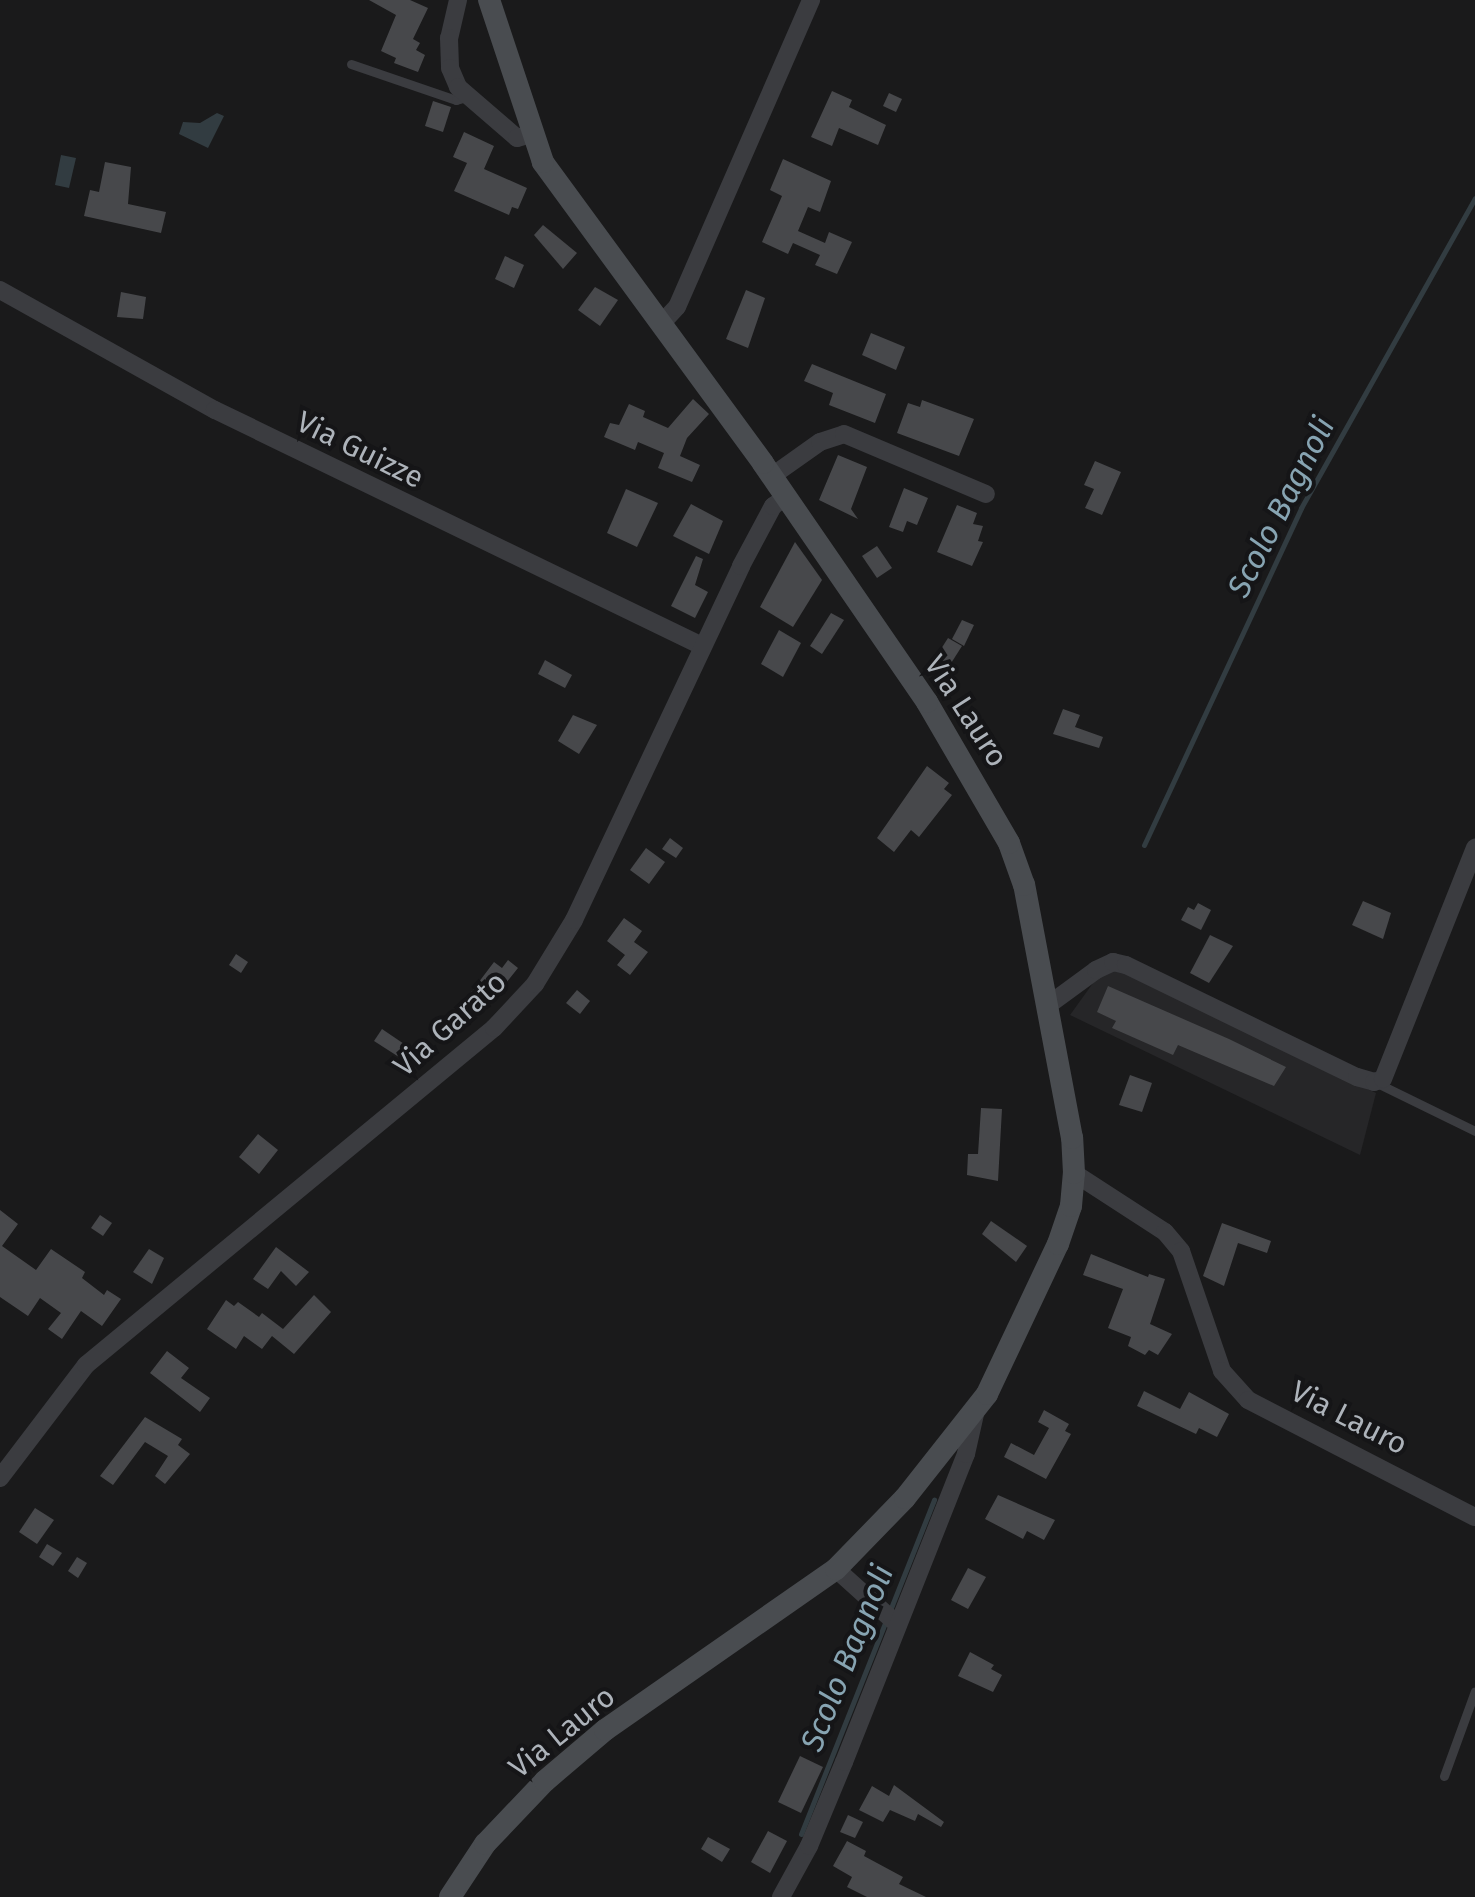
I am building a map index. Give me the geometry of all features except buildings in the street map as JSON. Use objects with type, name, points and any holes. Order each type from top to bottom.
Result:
[{"type":"street","points":[[458,0],[449,38],[450,68],[466,97],[517,138],[531,134]]},
{"type":"street","name":"Via Lauro","points":[[450,1897],[486,1844],[560,1768],[605,1730],[836,1569],[870,1539],[975,1414],[1024,1322],[1058,1244],[1070,1206],[1074,1173],[1024,885],[1001,827],[927,702],[772,476],[562,193],[531,134],[489,0]]},
{"type":"street","points":[[661,324],[678,306],[811,0]]},
{"type":"street","name":"Via Guizze","points":[[0,290],[214,410],[702,646]]},
{"type":"street","points":[[772,476],[820,442],[844,434],[986,494]]},
{"type":"street","name":"Via Garato","points":[[0,1478],[86,1365],[494,1028],[536,984],[574,920],[772,506],[786,497]]},
{"type":"street","points":[[1046,1006],[1113,962],[1374,1082],[1384,1079],[1475,848]]},
{"type":"street","name":"Via Lauro","points":[[1074,1173],[1165,1232],[1181,1251],[1222,1371],[1248,1400],[1475,1517]]},
{"type":"street","name":"Via Lauro","points":[[781,1897],[809,1846],[966,1454],[975,1414]]},
{"type":"street","points":[[836,1569],[896,1623]]},
{"type":"lane","points":[[350,64],[456,100],[466,97]]},
{"type":"lane","points":[[1374,1082],[1475,1131]]},
{"type":"lane","points":[[1444,1776],[1475,1692]]},
{"type":"shaded area","points":[[217,113],[224,116],[208,148],[179,134],[183,122],[200,123]]},
{"type":"shaded area","points":[[61,155],[76,158],[69,188],[55,185]]},
{"type":"shaded area","points":[[1120,969],[1376,1093],[1360,1155],[1070,1015],[1101,972]]},
{"type":"waterway","name":"Scolo Bagnoli","points":[[1144,845],[1301,508],[1475,198]]},
{"type":"waterway","name":"Scolo Bagnoli","points":[[801,1834],[934,1499]]}]
